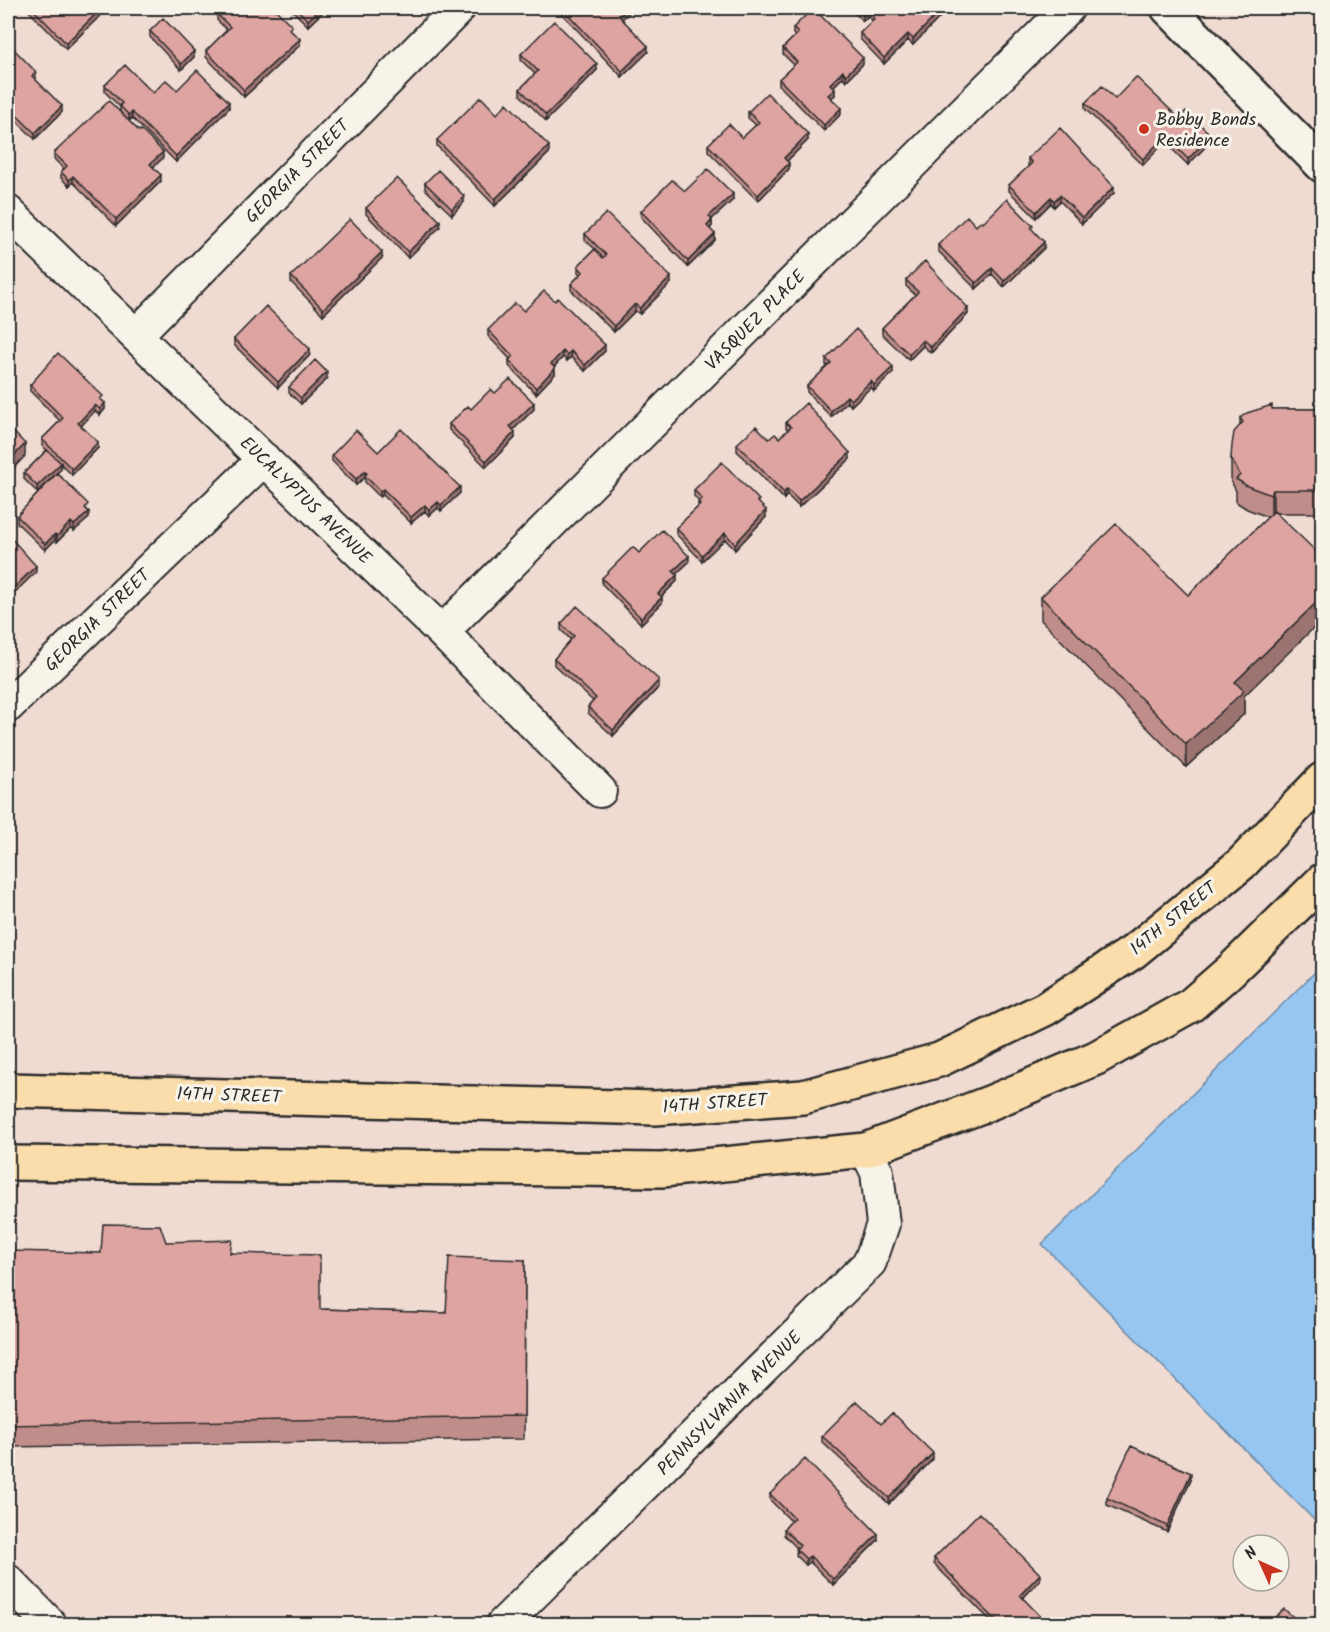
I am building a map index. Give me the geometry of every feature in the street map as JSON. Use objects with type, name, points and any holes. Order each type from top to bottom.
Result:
[{"type":"main road","name":"14TH STREET","points":[[8,1090],[655,1108],[803,1097],[939,1060],[1046,1009],[1133,952],[1241,864],[1323,780]]},
{"type":"main road","points":[[8,1163],[662,1170],[866,1150],[992,1102],[1096,1058],[1191,1005],[1230,971],[1323,881]]},
{"type":"street","name":"GEORGIA STREET","points":[[136,335],[459,8]]},
{"type":"street","name":"VASQUEZ PLACE","points":[[442,632],[1068,8]]},
{"type":"street","points":[[1167,8],[1323,165]]},
{"type":"street","name":"EUCALYPTUS AVENUE","points":[[8,212],[442,632],[600,791]]},
{"type":"street","name":"GEORGIA STREET","points":[[8,706],[264,459]]},
{"type":"street","name":"PENNSYLVANIA AVENUE","points":[[503,1624],[870,1262],[883,1224],[878,1172],[866,1150]]},
{"type":"street","points":[[8,1581],[50,1624]]},
{"type":"water","points":[[1322,965],[1322,1528],[1042,1244]]},
{"type":"building","points":[[32,8],[102,8],[66,43]]},
{"type":"building","points":[[224,8],[274,8],[292,26],[289,29],[300,39],[244,90],[206,51],[230,27],[217,14]]},
{"type":"building","points":[[296,8],[321,8],[308,20]]},
{"type":"building","points":[[562,8],[628,8],[619,16],[648,46],[622,71]]},
{"type":"building","points":[[813,8],[863,58],[846,75],[843,71],[830,84],[835,89],[828,95],[841,108],[824,125],[779,79],[797,62],[783,48],[798,33],[793,28]]},
{"type":"building","points":[[855,8],[942,9],[913,39],[908,34],[884,58],[860,33],[874,19],[871,13],[868,10],[863,15]]},
{"type":"building","points":[[163,18],[194,51],[181,64],[150,31]]},
{"type":"building","points":[[554,21],[597,64],[546,115],[520,89],[538,71],[521,54]]},
{"type":"building","points":[[8,43],[36,72],[32,76],[62,106],[35,133],[8,107]]},
{"type":"building","points":[[125,65],[153,93],[166,80],[177,90],[197,70],[229,102],[176,156],[132,112],[129,115],[120,106],[122,103],[105,85]]},
{"type":"building","points":[[1136,77],[1179,118],[1186,111],[1211,135],[1188,159],[1165,136],[1143,159],[1085,103],[1102,86],[1115,99]]},
{"type":"building","points":[[767,93],[808,134],[784,158],[789,163],[758,195],[708,145],[729,124],[742,138],[759,122],[748,112]]},
{"type":"building","points":[[481,97],[497,114],[507,103],[549,146],[495,199],[437,140]]},
{"type":"building","points":[[109,101],[163,152],[150,164],[161,175],[116,219],[73,176],[69,180],[61,172],[67,166],[54,153]]},
{"type":"building","points":[[1060,128],[1114,187],[1082,218],[1060,195],[1054,201],[1051,197],[1036,212],[1009,185],[1032,163],[1028,158]]},
{"type":"building","points":[[708,169],[733,194],[709,216],[712,220],[707,226],[715,234],[688,261],[641,211],[672,180],[685,191]]},
{"type":"building","points":[[438,170],[464,196],[452,209],[425,183]]},
{"type":"building","points":[[397,178],[440,221],[408,252],[366,208]]},
{"type":"building","points":[[1007,199],[1033,226],[1031,228],[1044,242],[1004,281],[992,268],[976,283],[938,245],[967,216],[976,226],[981,221],[983,223]]},
{"type":"building","points":[[606,213],[671,277],[640,308],[635,304],[614,326],[571,284],[583,272],[578,266],[595,249],[603,258],[606,255],[585,234]]},
{"type":"building","points":[[350,219],[382,252],[323,309],[291,276]]},
{"type":"building","points":[[925,261],[968,308],[931,347],[923,340],[909,354],[882,328],[918,292],[906,280]]},
{"type":"building","points":[[544,291],[555,301],[558,298],[605,345],[585,365],[571,351],[567,355],[563,351],[551,364],[555,368],[536,388],[509,360],[513,356],[488,330],[515,303],[524,311]]},
{"type":"building","points":[[266,306],[310,349],[278,382],[234,339]]},
{"type":"building","points":[[856,329],[893,367],[874,385],[871,381],[851,400],[847,396],[831,411],[807,386],[831,363],[826,359]]},
{"type":"building","points":[[58,353],[103,396],[100,399],[105,403],[100,409],[95,405],[78,423],[98,442],[72,469],[42,439],[63,418],[30,385]]},
{"type":"building","points":[[315,360],[327,372],[301,398],[289,387]]},
{"type":"building","points":[[510,379],[534,403],[510,426],[515,432],[486,461],[449,424],[468,406],[471,409],[491,389],[495,393]]},
{"type":"building","points":[[806,403],[850,453],[799,501],[787,489],[784,493],[737,444],[756,426],[769,439],[775,434],[779,438],[791,427],[786,422]]},
{"type":"building","points":[[1272,405],[1272,409],[1323,409],[1323,490],[1273,490],[1271,495],[1236,479],[1240,475],[1231,458],[1234,432],[1243,422],[1240,418],[1247,413]]},
{"type":"building","points":[[8,426],[25,444],[8,462]]},
{"type":"building","points":[[401,429],[460,487],[441,505],[438,502],[429,510],[425,505],[411,517],[383,489],[380,491],[365,476],[367,473],[365,471],[356,479],[332,455],[356,430],[378,452]]},
{"type":"building","points":[[47,450],[61,463],[37,486],[24,473]]},
{"type":"building","points":[[722,462],[766,510],[735,544],[725,533],[702,555],[676,528],[700,505],[698,503],[702,499],[694,490]]},
{"type":"building","points":[[57,473],[88,504],[85,508],[89,512],[74,525],[71,522],[45,544],[17,516]]},
{"type":"building","points":[[1274,511],[1323,558],[1323,596],[1235,682],[1244,691],[1186,744],[1041,597],[1116,524],[1188,595]]},
{"type":"building","points":[[662,530],[689,556],[673,571],[677,575],[658,594],[662,597],[641,618],[602,578],[633,547],[639,553]]},
{"type":"building","points":[[8,536],[36,566],[8,593]]},
{"type":"building","points":[[577,606],[659,680],[613,730],[588,707],[596,698],[554,659],[574,636],[561,624]]},
{"type":"building","points":[[103,1224],[160,1225],[166,1242],[232,1240],[230,1253],[320,1255],[320,1309],[446,1313],[449,1257],[525,1260],[524,1416],[8,1425],[9,1251],[101,1253]]},
{"type":"building","points":[[857,1401],[881,1424],[892,1413],[933,1453],[889,1498],[822,1436]]},
{"type":"building","points":[[1131,1446],[1191,1473],[1167,1526],[1107,1498]]},
{"type":"building","points":[[805,1459],[878,1534],[833,1579],[810,1556],[806,1559],[796,1549],[800,1545],[784,1529],[794,1518],[770,1494]]},
{"type":"building","points":[[979,1513],[1040,1574],[1020,1595],[1043,1619],[1038,1624],[1000,1624],[934,1558]]},
{"type":"building","points":[[1284,1609],[1301,1624],[1268,1624]]},
{"type":"place","name":"Bobby Bonds Residence","points":[[1144,129]]}]
